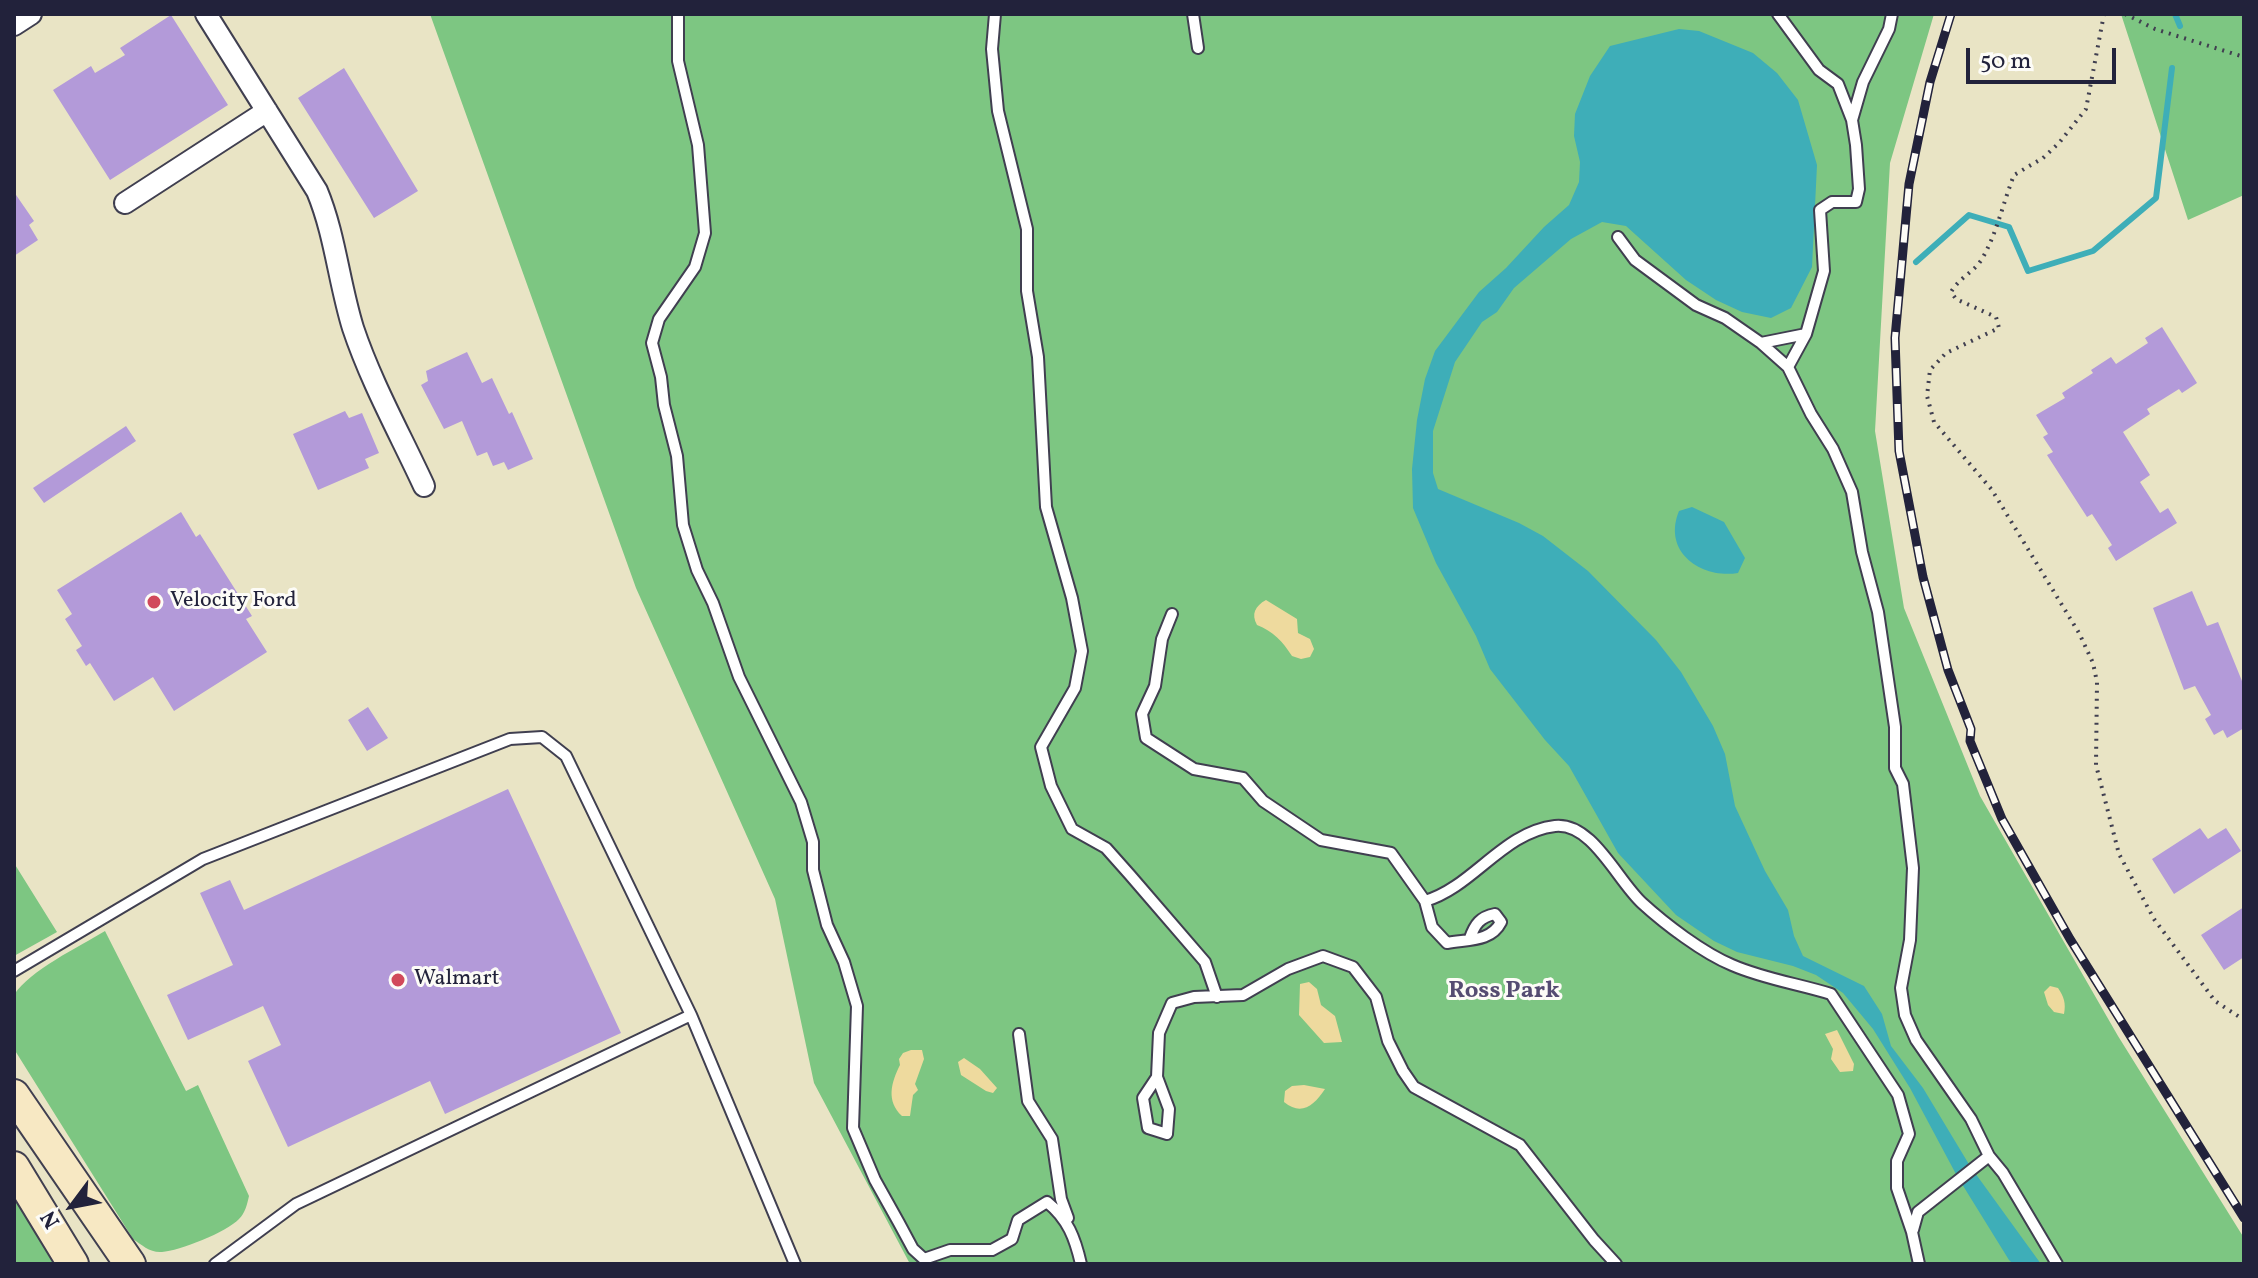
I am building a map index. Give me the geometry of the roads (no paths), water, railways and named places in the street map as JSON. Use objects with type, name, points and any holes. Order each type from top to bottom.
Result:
[{"type":"main road","points":[[14,1095],[130,1264]]},
{"type":"main road","points":[[14,1167],[73,1264]]},
{"type":"street","points":[[14,25],[31,14]]},
{"type":"street","points":[[206,14],[321,202],[326,213],[341,289],[355,332],[424,486]]},
{"type":"street","points":[[125,203],[267,111]]},
{"type":"lane","points":[[678,14],[678,61],[698,145],[705,233],[695,267],[659,319],[652,343],[677,456],[683,525],[697,570],[713,603],[739,677],[789,772],[801,802],[813,842],[813,870],[827,925],[844,962],[857,1006],[853,1128],[875,1180],[913,1249],[924,1259],[950,1250],[992,1250],[1012,1239],[1018,1220],[1047,1202],[1072,1229]]},
{"type":"lane","points":[[995,14],[992,49],[998,111],[1027,229],[1027,291],[1038,357],[1046,507],[1072,598],[1082,651],[1075,688],[1041,747],[1051,786],[1072,829],[1106,848],[1130,875],[1205,962],[1217,997]]},
{"type":"lane","points":[[1193,14],[1198,48]]},
{"type":"lane","points":[[1778,14],[1819,70],[1838,84],[1852,120],[1859,166],[1856,202],[1832,202],[1820,210],[1824,271],[1806,334],[1788,367]]},
{"type":"lane","points":[[1852,120],[1863,82],[1889,29],[1892,14]]},
{"type":"lane","points":[[1618,237],[1635,260],[1696,305],[1725,318],[1761,343],[1788,367],[1811,414],[1833,449],[1852,492],[1862,552],[1878,612],[1895,727],[1895,768],[1903,784],[1913,868],[1910,940],[1901,988],[1905,1015],[1916,1040],[1971,1119],[1989,1156],[2003,1173],[2057,1264]]},
{"type":"lane","points":[[1761,343],[1806,334]]},
{"type":"lane","points":[[1172,614],[1162,639],[1155,686],[1142,714],[1146,738],[1194,769],[1243,778],[1263,801],[1321,840],[1391,853],[1425,901],[1432,927],[1447,943],[1470,938]]},
{"type":"lane","points":[[14,971],[203,859],[510,739],[542,737],[566,756],[691,1015],[795,1264]]},
{"type":"lane","points":[[1425,901],[1442,896],[1519,838],[1552,826],[1571,826],[1589,839],[1641,902],[1702,947],[1731,965],[1831,994],[1898,1095],[1909,1134],[1897,1161],[1897,1188],[1919,1264]]},
{"type":"lane","points":[[1157,1077],[1143,1098],[1148,1128],[1167,1134],[1169,1109],[1157,1077],[1159,1033],[1172,1003],[1194,997],[1243,995],[1288,969],[1323,956],[1353,967],[1376,997],[1388,1041],[1414,1087],[1520,1145],[1616,1264]]},
{"type":"lane","points":[[215,1264],[296,1204],[691,1015]]},
{"type":"lane","points":[[1019,1034],[1028,1101],[1052,1139],[1061,1199],[1081,1264]]},
{"type":"lane","points":[[1912,1232],[1918,1212],[1989,1156]]},
{"type":"water","points":[[1679,29],[1699,31],[1753,53],[1777,73],[1798,100],[1817,165],[1812,267],[1791,308],[1771,318],[1742,312],[1716,300],[1686,280],[1626,226],[1602,222],[1571,239],[1514,288],[1497,312],[1482,322],[1455,362],[1433,431],[1433,473],[1438,489],[1543,536],[1588,571],[1656,640],[1681,672],[1713,726],[1725,754],[1735,806],[1765,871],[1788,910],[1803,956],[1864,986],[1882,1014],[1891,1046],[1923,1088],[1970,1166],[2041,1264],[2013,1264],[2009,1260],[1957,1176],[1910,1088],[1873,1029],[1843,993],[1816,975],[1737,952],[1714,941],[1676,915],[1618,853],[1569,766],[1490,669],[1476,636],[1436,563],[1413,508],[1412,469],[1417,420],[1425,379],[1435,351],[1479,292],[1569,205],[1579,182],[1575,114],[1590,76],[1610,46]]},
{"type":"water","points":[[1692,507],[1724,522],[1745,558],[1738,573],[1711,572],[1688,560],[1680,550],[1675,526],[1679,511]]},
{"type":"waterway","points":[[2175,14],[2180,26]]},
{"type":"waterway","points":[[1916,262],[1969,215],[2009,227],[2028,271],[2093,251],[2156,198],[2172,68]]},
{"type":"railway","points":[[1951,14],[1930,82],[1909,184],[1895,338],[1899,451],[1923,577],[1948,670],[1971,729],[1970,741],[2002,819],[2070,939],[2244,1218]]},
{"type":"place","name":"Velocity Ford","points":[[154,602]]},
{"type":"place","name":"Walmart","points":[[398,980]]},
{"type":"district","name":"Ross Park","points":[[1504,993]]}]
